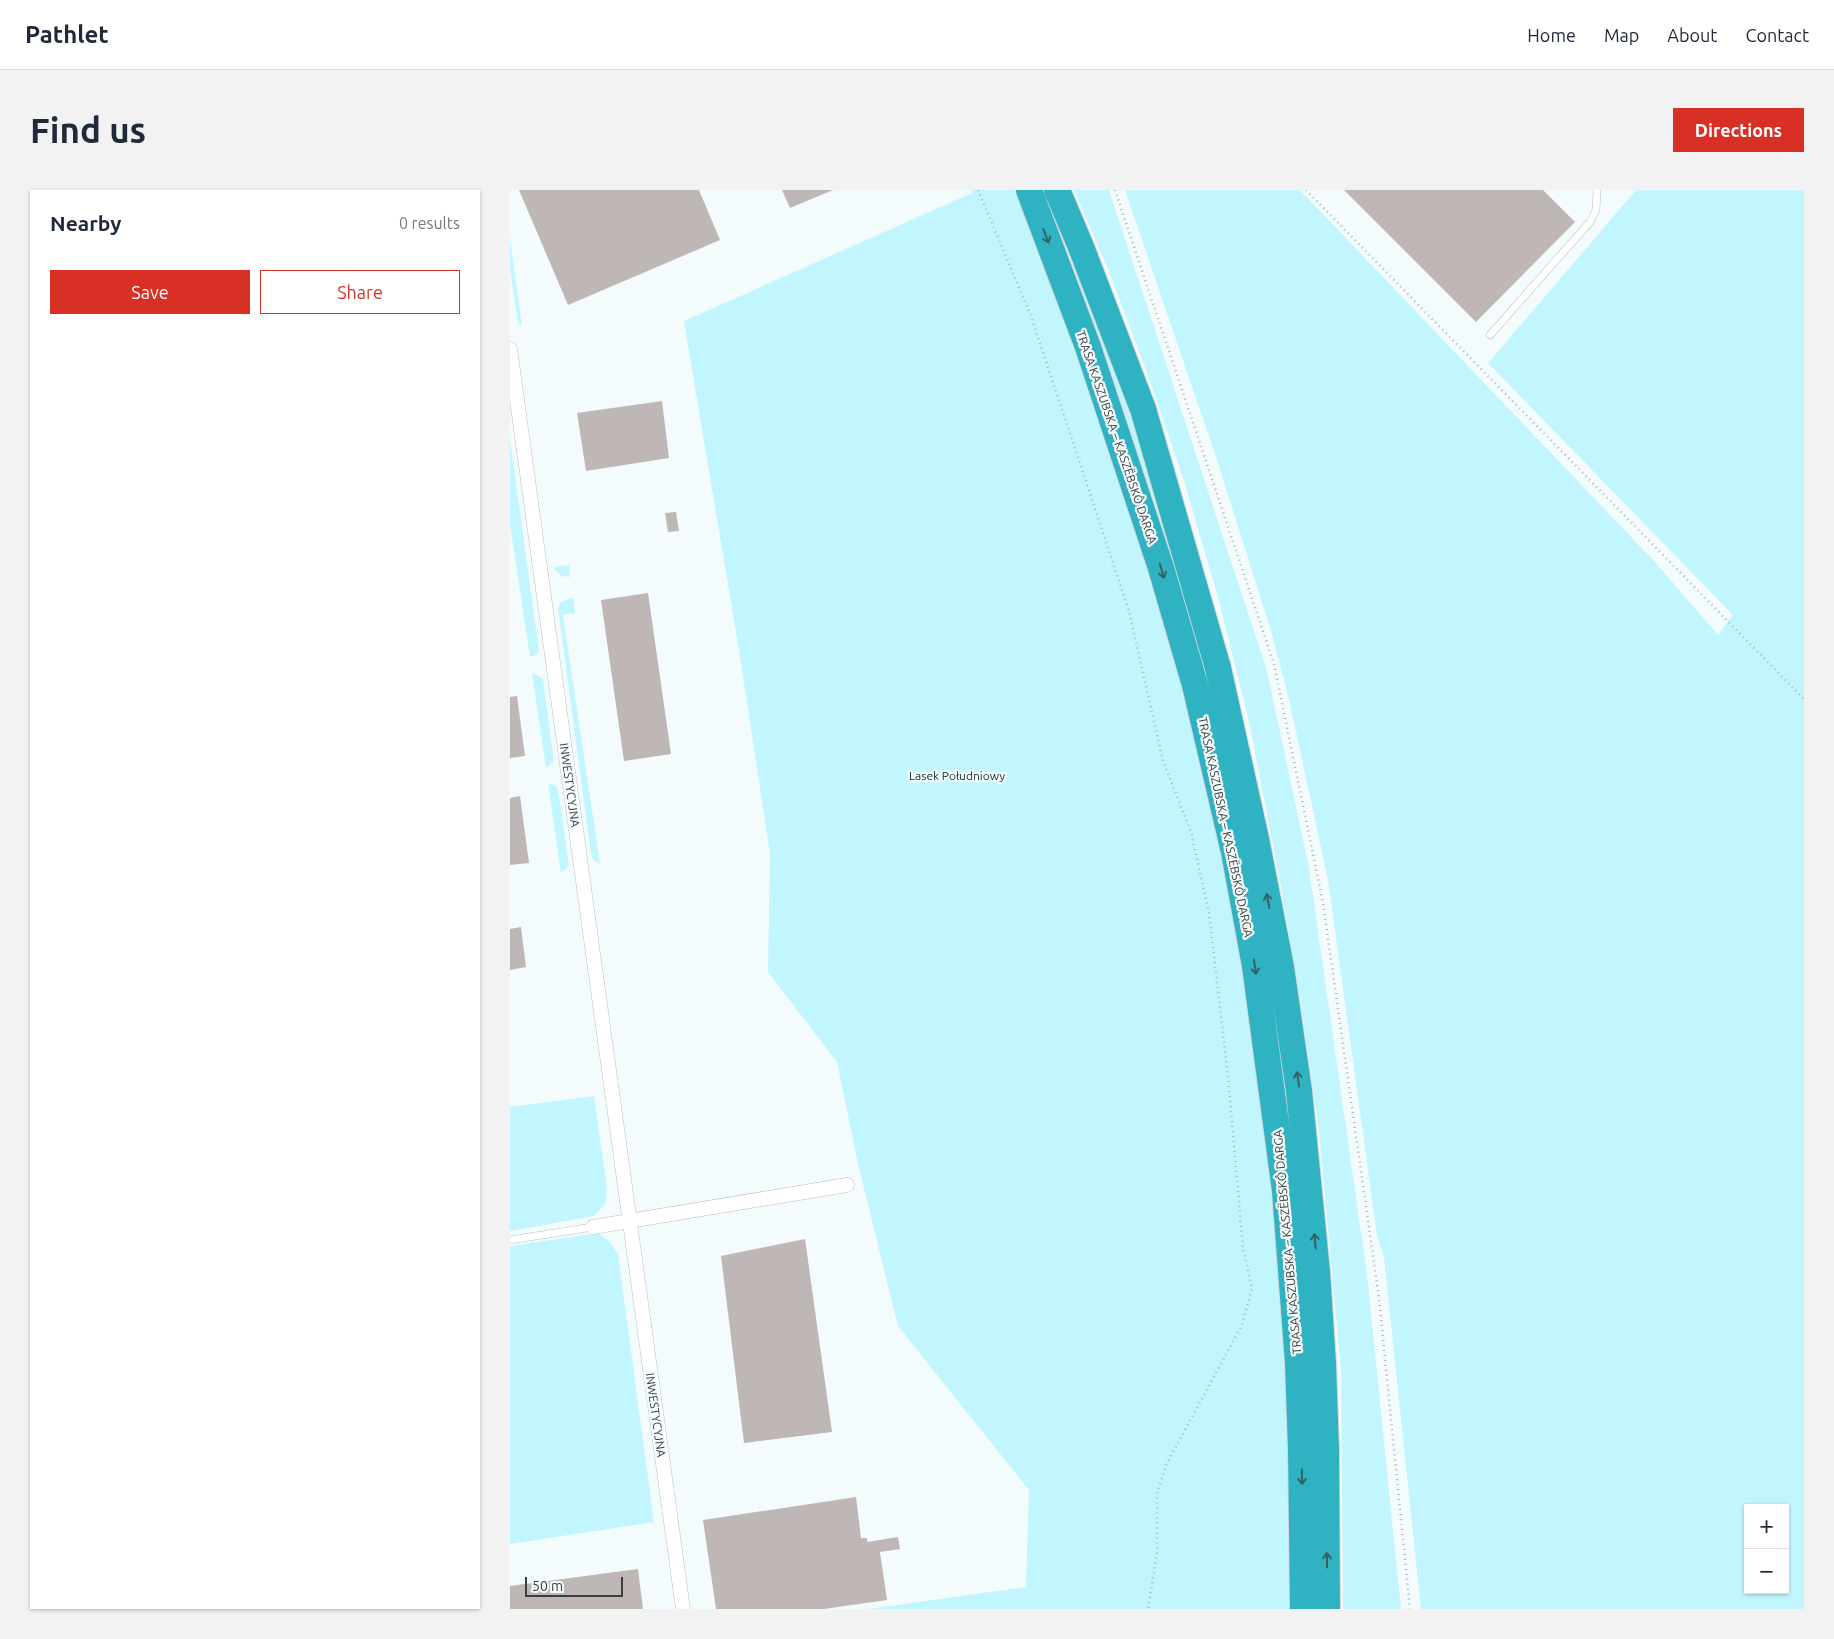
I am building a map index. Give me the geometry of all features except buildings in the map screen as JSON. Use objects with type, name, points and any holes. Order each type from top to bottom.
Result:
[{"type":"highway","name":"TRASA KASZUBSKA – KASZËBSKÔ DARGA","points":[[1028,190],[1091,356],[1161,568],[1195,685],[1234,852],[1255,966],[1285,1191],[1298,1363],[1314,1450],[1327,1609]]},
{"type":"highway","name":"TRASA KASZUBSKA – KASZËBSKÔ DARGA","points":[[1057,190],[1082,247],[1144,409],[1218,668],[1256,839],[1281,967],[1299,1090],[1317,1272],[1323,1363],[1314,1450],[1303,1609]]},
{"type":"street","name":"INWESTYCYJNA","points":[[510,349],[682,1609]]},
{"type":"street","points":[[593,1227],[847,1186]]},
{"type":"lane","points":[[1490,335],[1590,222],[1596,210],[1597,190]]},
{"type":"lane","points":[[510,1240],[593,1227]]},
{"type":"lane","points":[[1312,1326],[1317,1272]]},
{"type":"lane","points":[[1292,1273],[1304,1336]]},
{"type":"lane","points":[[1307,1392],[1314,1450]]},
{"type":"lane","points":[[1314,1450],[1317,1401]]},
{"type":"path","points":[[978,190],[1031,316],[1129,611],[1163,761],[1191,832],[1209,913],[1228,1076],[1244,1248],[1252,1288],[1242,1325],[1167,1463],[1157,1493],[1157,1553],[1148,1609]]},
{"type":"path","points":[[1115,190],[1274,664],[1282,702],[1323,903],[1379,1298],[1410,1609]]},
{"type":"path","points":[[1306,190],[1804,699]]},
{"type":"green space","name":"Lasek Południowy","points":[[971,190],[1018,190],[1073,327],[1175,647],[1209,789],[1244,975],[1265,1134],[1283,1309],[1291,1474],[1291,1609],[869,1609],[1026,1587],[1029,1490],[898,1326],[858,1164],[837,1062],[768,972],[770,854],[739,650],[684,321],[972,193]]},
{"type":"green space","points":[[1040,190],[1047,190],[1112,355],[1159,493],[1193,607],[1268,944],[1309,1264],[1244,854]]},
{"type":"green space","points":[[1074,190],[1109,190],[1267,671],[1309,868],[1367,1274],[1401,1609],[1343,1609],[1341,1370],[1319,1131],[1301,1004],[1280,881],[1248,717],[1218,597],[1184,481],[1149,378],[1108,269]]},
{"type":"green space","points":[[1125,190],[1300,190],[1655,562],[1718,635],[1733,615],[1488,363],[1636,190],[1804,190],[1804,1609],[1421,1609],[1384,1258],[1377,1236],[1328,880],[1290,704],[1272,634],[1217,460]]},
{"type":"green space","points":[[510,238],[522,326],[518,322],[510,269]]},
{"type":"green space","points":[[510,439],[539,650],[530,657],[510,525]]},
{"type":"green space","points":[[569,565],[570,577],[561,576],[553,567]]},
{"type":"green space","points":[[573,597],[575,613],[563,615],[600,864],[593,859],[591,854],[558,608],[561,602]]},
{"type":"green space","points":[[532,673],[543,679],[554,761],[546,768]]},
{"type":"green space","points":[[548,783],[555,785],[558,789],[569,864],[561,873]]},
{"type":"green space","points":[[594,1096],[607,1188],[605,1204],[594,1216],[510,1231],[510,1107]]},
{"type":"green space","points":[[598,1233],[610,1242],[618,1254],[654,1522],[510,1544],[510,1246]]}]
